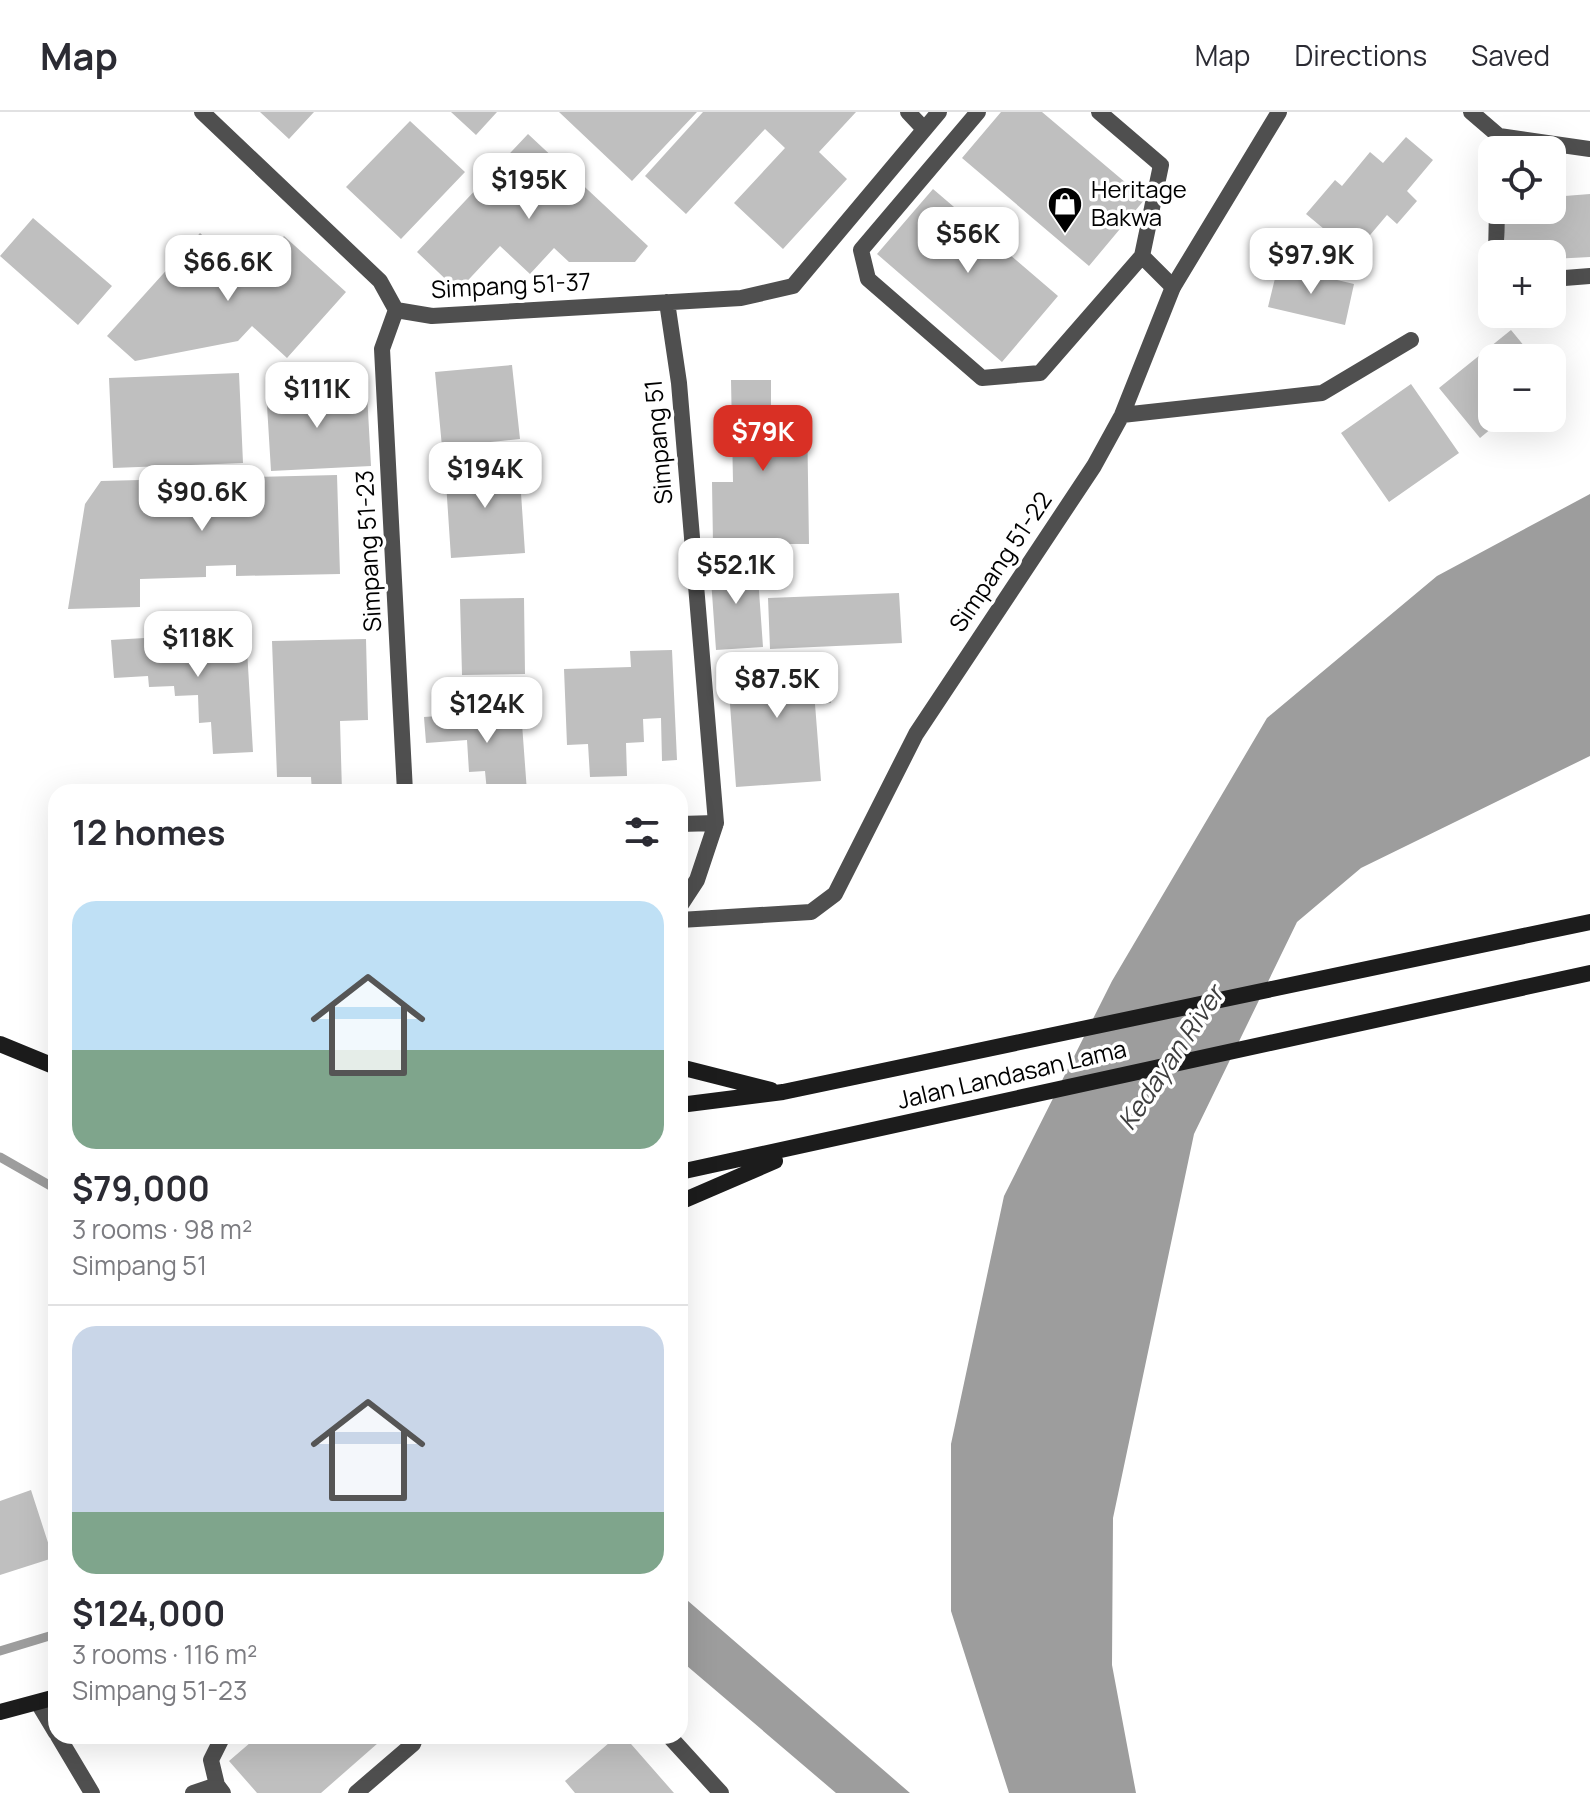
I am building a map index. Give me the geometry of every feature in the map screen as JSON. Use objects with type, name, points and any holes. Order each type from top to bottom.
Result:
[{"type":"main road","name":"Jalan Landasan Lama","points":[[688,1104],[783,1092],[1442,950],[1590,922]]},
{"type":"main road","name":"Jalan Landasan Lama","points":[[688,1170],[809,1147],[908,1122],[1590,973]]},
{"type":"main road","points":[[0,1044],[48,1064]]},
{"type":"main road","points":[[688,1069],[783,1092]]},
{"type":"main road","points":[[688,1199],[809,1147]]},
{"type":"main road","points":[[0,1712],[48,1700]]},
{"type":"street","name":"Simpang 51-37","points":[[202,112],[380,281],[396,310],[432,316],[741,298],[793,286],[939,112]]},
{"type":"street","points":[[908,112],[924,129]]},
{"type":"street","points":[[978,112],[861,250],[868,279],[982,378],[1040,373],[1142,256],[1161,165],[1099,112]]},
{"type":"street","name":"Simpang 51-22","points":[[688,920],[811,912],[835,894],[916,734],[1094,466],[1122,415],[1173,287],[1279,112]]},
{"type":"street","points":[[1471,112],[1493,136]]},
{"type":"street","points":[[1566,147],[1590,149]]},
{"type":"street","points":[[1142,256],[1173,287]]},
{"type":"street","points":[[1566,278],[1590,276]]},
{"type":"street","name":"Simpang 51","points":[[667,302],[679,383],[716,823],[697,880],[688,894]]},
{"type":"street","name":"Simpang 51-23","points":[[396,310],[382,349],[405,784]]},
{"type":"street","points":[[1122,415],[1322,393],[1411,340]]},
{"type":"street","points":[[688,824],[716,823]]},
{"type":"street","points":[[38,1703],[48,1720]]},
{"type":"street","points":[[62,1744],[92,1793]]},
{"type":"street","points":[[193,1793],[220,1789],[211,1760],[219,1744]]},
{"type":"street","points":[[356,1793],[413,1744]]},
{"type":"street","points":[[676,1744],[721,1793]]},
{"type":"water","name":"Kedayan River","points":[[1590,494],[1590,756],[1361,868],[1297,922],[1194,1134],[1113,1518],[1112,1665],[1136,1793],[1009,1793],[951,1611],[951,1444],[1004,1196],[1112,981],[1267,718],[1437,576]]},
{"type":"water","points":[[688,1601],[910,1793],[836,1793],[688,1667]]},
{"type":"building","points":[[260,112],[314,112],[289,139]]},
{"type":"building","points":[[451,112],[497,112],[476,135]]},
{"type":"building","points":[[559,112],[697,112],[632,181]]},
{"type":"building","points":[[703,112],[856,112],[819,152],[847,179],[783,249],[734,203],[785,148],[765,129],[686,214],[645,176]]},
{"type":"building","points":[[1001,112],[1042,112],[1145,199],[1089,266],[962,158]]},
{"type":"building","points":[[410,121],[465,172],[401,239],[346,187]]},
{"type":"building","points":[[528,134],[648,246],[635,262],[569,262],[554,248],[530,274],[500,246],[458,291],[417,252]]},
{"type":"building","points":[[1406,137],[1433,160],[1407,191],[1417,201],[1397,224],[1387,215],[1354,254],[1306,214],[1335,180],[1342,186],[1370,152],[1383,163]]},
{"type":"building","points":[[933,189],[1058,296],[1002,362],[877,254]]},
{"type":"building","points":[[1590,194],[1590,257],[1566,258],[1566,240],[1505,240],[1503,224],[1566,224],[1566,196]]},
{"type":"building","points":[[33,218],[112,286],[78,325],[0,256]]},
{"type":"building","points":[[200,233],[247,276],[284,236],[346,292],[287,358],[252,326],[238,341],[135,361],[107,336]]},
{"type":"building","points":[[1278,266],[1354,284],[1345,325],[1268,307]]},
{"type":"building","points":[[1511,330],[1522,344],[1494,344]]},
{"type":"building","points":[[1478,357],[1478,432],[1487,432],[1480,438],[1439,388]]},
{"type":"building","points":[[512,365],[520,439],[442,447],[435,372]]},
{"type":"building","points":[[239,373],[243,463],[113,468],[109,378]]},
{"type":"building","points":[[731,380],[771,380],[771,413],[807,413],[809,544],[713,544],[712,482],[733,482]]},
{"type":"building","points":[[1411,384],[1459,453],[1389,502],[1341,433]]},
{"type":"building","points":[[315,387],[316,395],[367,393],[371,466],[271,471],[266,389]]},
{"type":"building","points":[[519,463],[525,553],[451,558],[445,467]]},
{"type":"building","points":[[337,475],[340,574],[236,576],[236,565],[206,566],[206,577],[140,579],[140,607],[68,609],[85,504],[101,481]]},
{"type":"building","points":[[757,563],[763,647],[716,650],[710,565]]},
{"type":"building","points":[[899,593],[902,643],[770,649],[768,598]]},
{"type":"building","points":[[524,598],[525,674],[462,675],[460,599]]},
{"type":"building","points":[[246,632],[253,752],[213,754],[211,722],[199,723],[198,695],[175,696],[174,686],[149,687],[148,676],[114,678],[111,640]]},
{"type":"building","points":[[366,639],[368,720],[340,721],[342,784],[311,784],[311,777],[277,777],[272,641]]},
{"type":"building","points":[[672,650],[677,760],[662,761],[661,718],[643,719],[644,742],[626,743],[627,776],[590,777],[588,744],[567,745],[564,669],[631,667],[630,651]]},
{"type":"building","points":[[827,657],[831,703],[815,704],[821,781],[736,787],[727,663]]},
{"type":"building","points":[[521,710],[526,784],[486,784],[485,771],[469,772],[467,740],[426,743],[424,717]]},
{"type":"building","points":[[31,1490],[48,1543],[48,1560],[0,1575],[0,1501]]},
{"type":"building","points":[[249,1744],[377,1744],[321,1793],[257,1793],[229,1761]]},
{"type":"building","points":[[608,1744],[631,1744],[674,1793],[575,1793],[565,1781]]},
{"type":"waterway","points":[[0,1157],[48,1184]]},
{"type":"waterway","points":[[0,1651],[48,1636]]},
{"type":"place","name":"Heritage Bakwa","points":[[1065,235]]}]
